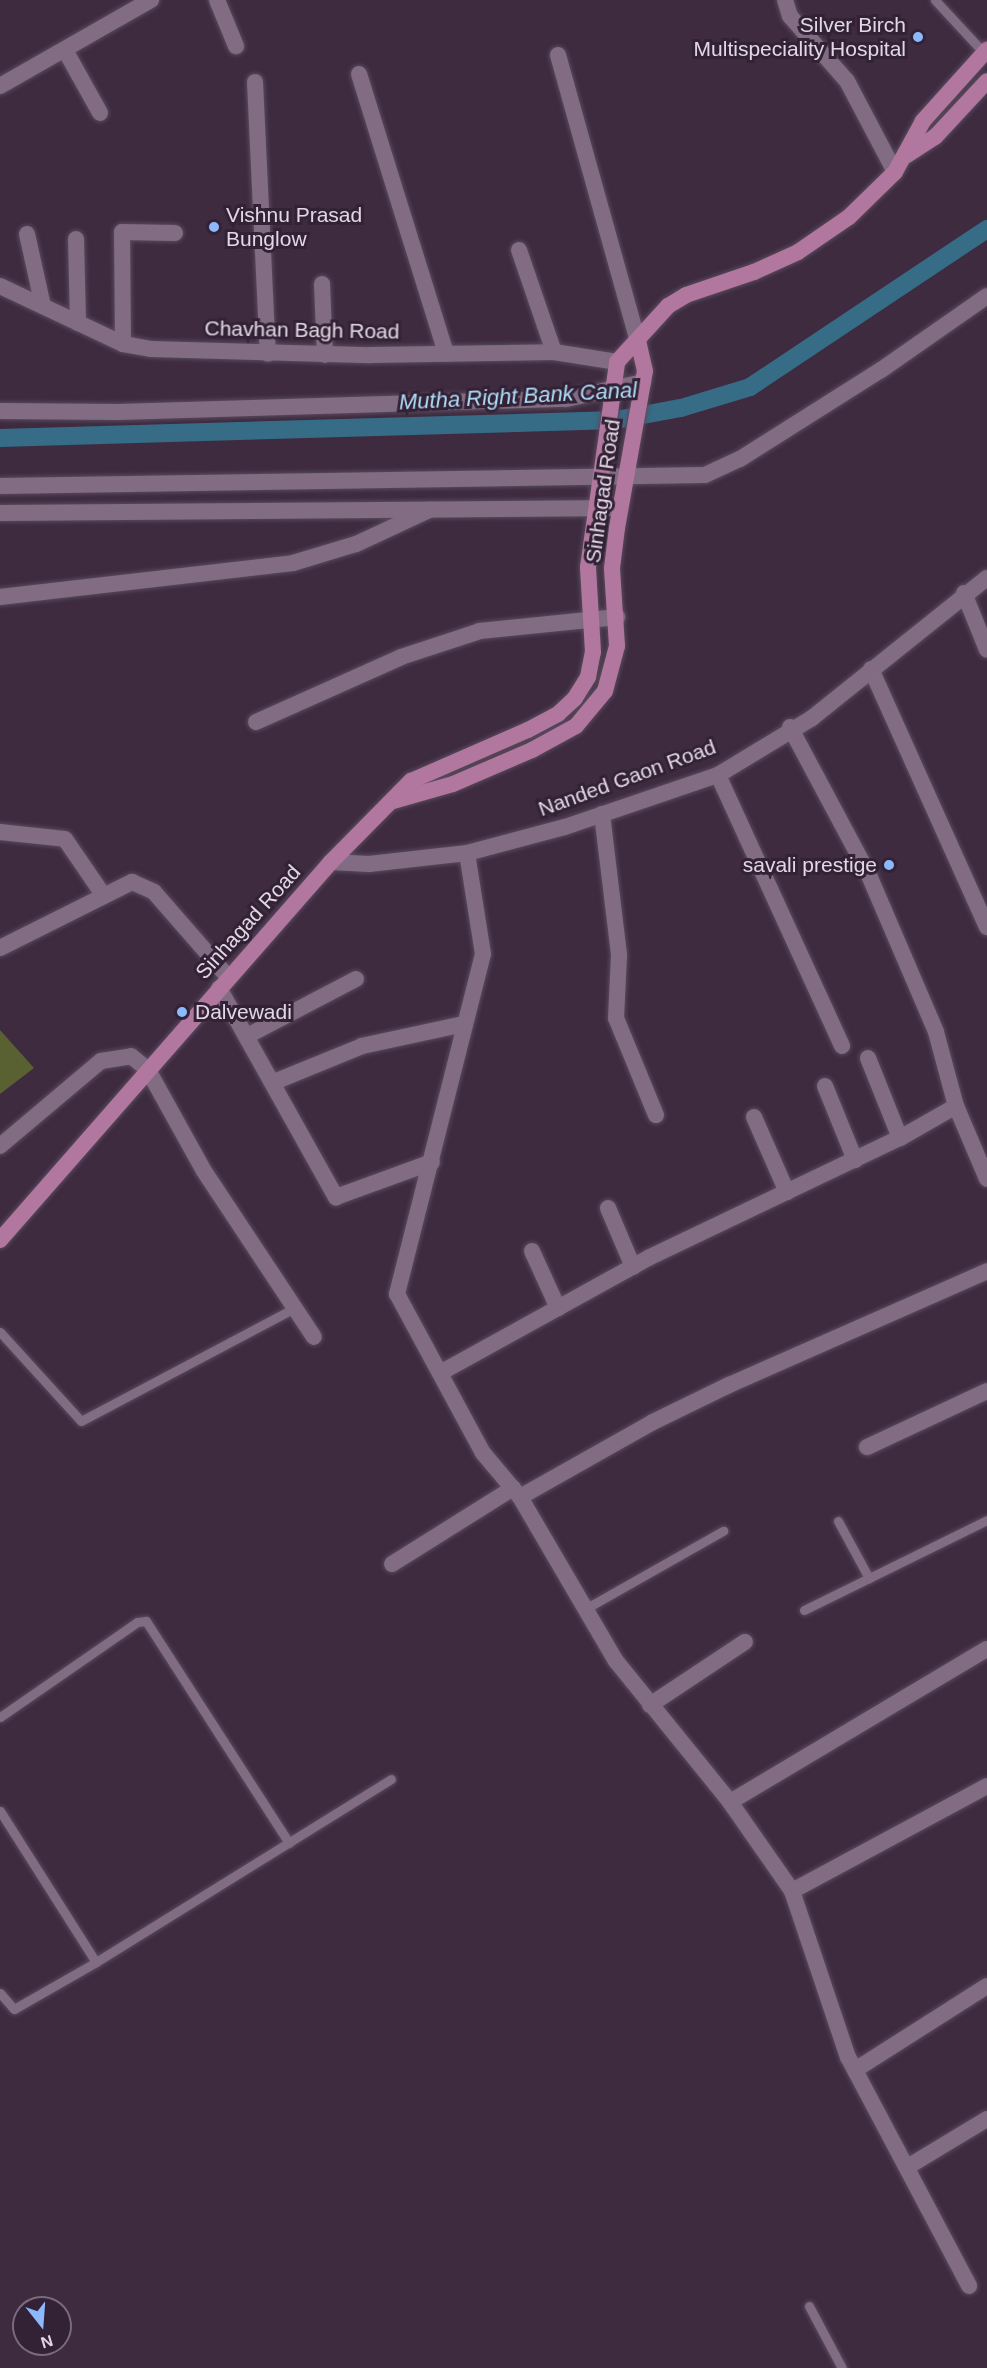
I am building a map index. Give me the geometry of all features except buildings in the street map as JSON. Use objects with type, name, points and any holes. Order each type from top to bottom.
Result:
[{"type":"main road","points":[[616,362],[638,341],[650,322],[686,295],[754,272],[814,242],[849,217],[895,172],[907,155],[923,121],[986,52]]},
{"type":"main road","points":[[907,155],[935,137],[987,81]]},
{"type":"main road","name":"Sinhagad Road","points":[[393,801],[453,784],[576,726],[599,702],[611,676],[616,617],[612,568],[625,477],[645,371],[638,341]]},
{"type":"main road","name":"Sinhagad Road","points":[[0,1240],[331,862],[411,781],[558,714],[575,698],[588,677],[594,619],[588,567],[594,509],[616,362]]},
{"type":"street","points":[[0,86],[151,0]]},
{"type":"street","points":[[217,0],[236,46]]},
{"type":"street","points":[[785,0],[790,16],[847,81],[895,172]]},
{"type":"street","points":[[65,50],[100,113]]},
{"type":"street","points":[[558,55],[576,130],[638,341]]},
{"type":"street","points":[[359,74],[446,354]]},
{"type":"street","points":[[255,82],[268,354]]},
{"type":"street","points":[[123,344],[122,232],[175,233]]},
{"type":"street","points":[[27,234],[43,306]]},
{"type":"street","points":[[76,239],[78,323]]},
{"type":"street","points":[[519,250],[554,352]]},
{"type":"street","points":[[322,284],[325,355]]},
{"type":"street","name":"Chavhan Bagh Road","points":[[0,286],[123,344],[268,354],[554,352],[616,362]]},
{"type":"street","points":[[0,486],[599,479],[705,475],[740,459],[880,370],[987,296]]},
{"type":"street","points":[[0,411],[118,412],[566,399],[643,382]]},
{"type":"street","points":[[0,513],[435,507],[620,508]]},
{"type":"street","points":[[0,597],[293,563],[356,544],[435,507]]},
{"type":"street","name":"Nanded Gaon Road","points":[[331,862],[369,864],[467,853],[602,814],[718,775],[790,728],[812,718],[964,593],[987,578]]},
{"type":"street","points":[[964,593],[987,650]]},
{"type":"street","points":[[256,722],[400,657],[480,631],[616,617]]},
{"type":"street","points":[[871,669],[987,927]]},
{"type":"street","points":[[790,728],[868,873],[936,1032],[956,1106],[987,1179]]},
{"type":"street","points":[[718,775],[843,1046]]},
{"type":"street","points":[[602,814],[619,955],[616,1018],[656,1115]]},
{"type":"street","points":[[0,832],[64,839],[104,896]]},
{"type":"street","points":[[467,853],[483,954],[398,1294],[483,1453],[517,1492],[616,1661],[730,1802],[792,1891],[855,2070],[909,2166],[969,2286]]},
{"type":"street","points":[[0,948],[132,882],[154,892],[224,983],[247,1036],[336,1197],[432,1162]]},
{"type":"street","points":[[247,1036],[356,979]]},
{"type":"street","points":[[274,1082],[362,1046],[464,1024]]},
{"type":"street","points":[[0,1146],[101,1061],[131,1056],[148,1070],[204,1171],[314,1337]]},
{"type":"street","points":[[868,1058],[900,1138]]},
{"type":"street","points":[[825,1086],[855,1160]]},
{"type":"street","points":[[440,1374],[633,1267],[900,1138],[956,1106]]},
{"type":"street","points":[[754,1117],[787,1192]]},
{"type":"street","points":[[608,1208],[633,1267]]},
{"type":"street","points":[[532,1251],[558,1308]]},
{"type":"street","points":[[392,1564],[517,1492],[653,1422],[729,1385],[987,1271]]},
{"type":"street","points":[[867,1447],[987,1390]]},
{"type":"street","points":[[650,1705],[745,1642]]},
{"type":"street","points":[[730,1802],[987,1649]]},
{"type":"street","points":[[792,1891],[987,1786]]},
{"type":"street","points":[[855,2070],[987,1986]]},
{"type":"street","points":[[909,2166],[987,2119]]},
{"type":"lane","points":[[935,0],[986,52]]},
{"type":"lane","points":[[0,1332],[81,1421],[294,1308]]},
{"type":"lane","points":[[804,1610],[987,1520]]},
{"type":"lane","points":[[838,1521],[869,1578]]},
{"type":"lane","points":[[585,1609],[723,1531]]},
{"type":"lane","points":[[0,1717],[137,1622],[146,1621],[289,1843]]},
{"type":"lane","points":[[0,1993],[14,2008],[96,1962],[391,1779]]},
{"type":"lane","points":[[0,1811],[96,1962]]},
{"type":"lane","points":[[809,2306],[842,2368]]},
{"type":"green space","points":[[0,1030],[34,1068],[0,1094]]},
{"type":"waterway","name":"Mutha Right Bank Canal","points":[[0,438],[616,420],[681,408],[750,387],[987,229]]},
{"type":"place","name":"Silver Birch Multispeciality Hospital","points":[[918,37]]},
{"type":"place","name":"Vishnu Prasad Bunglow","points":[[214,227]]},
{"type":"place","name":"savali prestige","points":[[889,865]]},
{"type":"place","name":"Dalvewadi","points":[[182,1012]]}]
